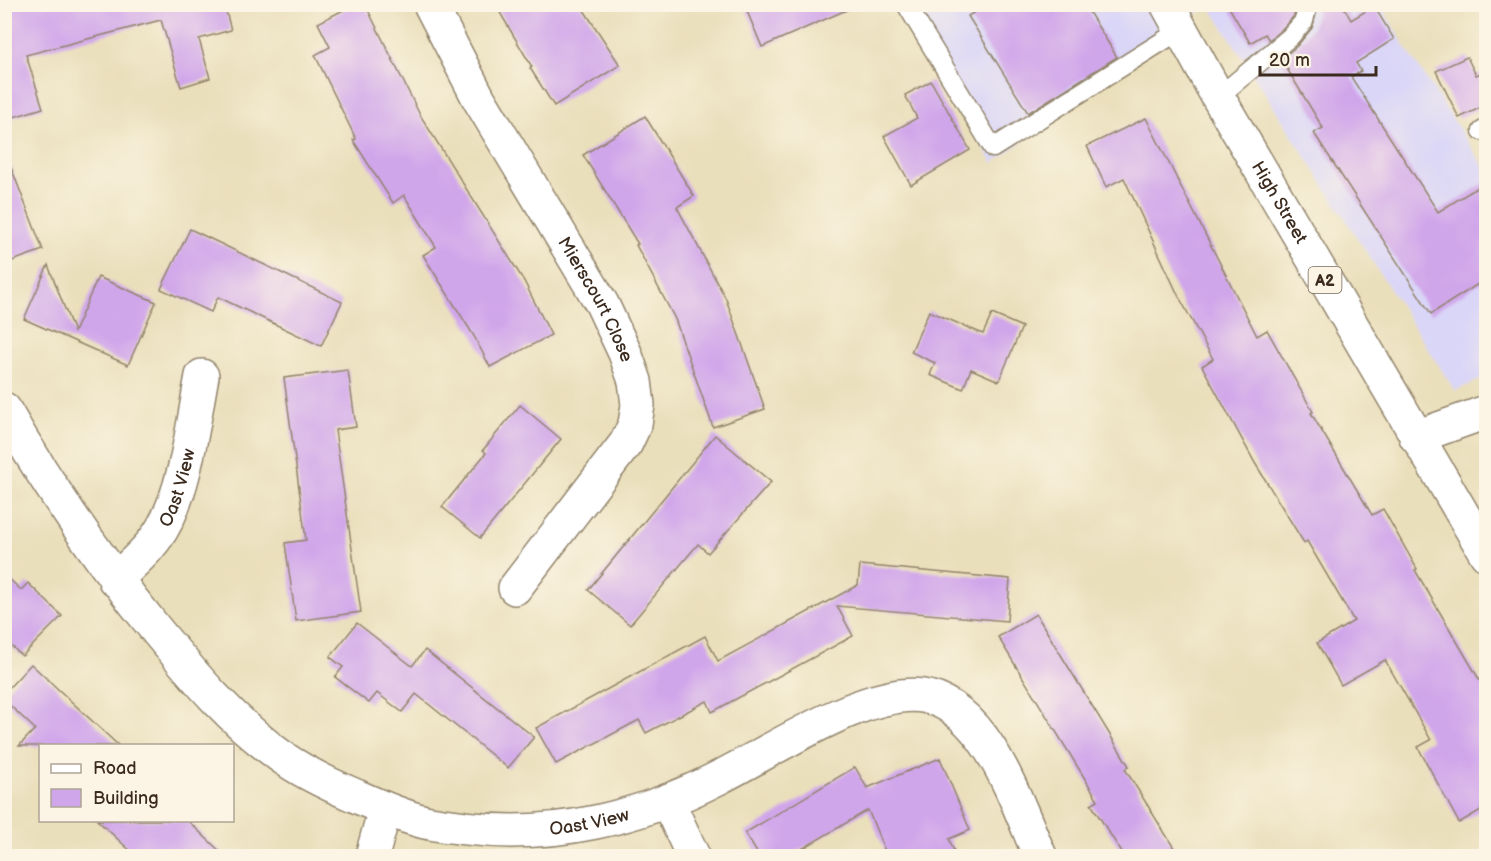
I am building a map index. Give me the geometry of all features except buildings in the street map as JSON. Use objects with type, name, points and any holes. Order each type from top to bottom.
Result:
[{"type":"street","name":"Mierscourt Close","points":[[430,4],[479,99],[602,304],[635,381],[638,405],[635,424],[626,443],[515,588]]},
{"type":"street","name":"High Street","points":[[1175,17],[1218,97],[1486,554]]},
{"type":"street","name":"Oast View","points":[[115,580],[143,555],[162,529],[172,508],[184,468],[202,376]]},
{"type":"street","name":"Oast View","points":[[4,409],[33,461],[115,580],[199,683],[234,719],[290,762],[325,783],[385,809],[427,823],[479,830],[525,832],[573,827],[620,817],[668,802],[846,712],[877,700],[905,695],[929,697],[955,709],[976,728],[993,753],[1040,856]]},
{"type":"street","points":[[1416,436],[1486,412]]},
{"type":"street","points":[[668,802],[693,856]]},
{"type":"street","points":[[372,856],[385,809]]},
{"type":"lane","points":[[906,4],[993,148],[1175,17]]},
{"type":"lane","points":[[1218,97],[1290,37],[1304,21],[1308,4]]},
{"type":"shaded area","points":[[900,5],[1208,5],[993,163]]},
{"type":"shaded area","points":[[1209,5],[1383,5],[1386,15],[1405,46],[1486,170],[1486,377],[1455,391]]}]
